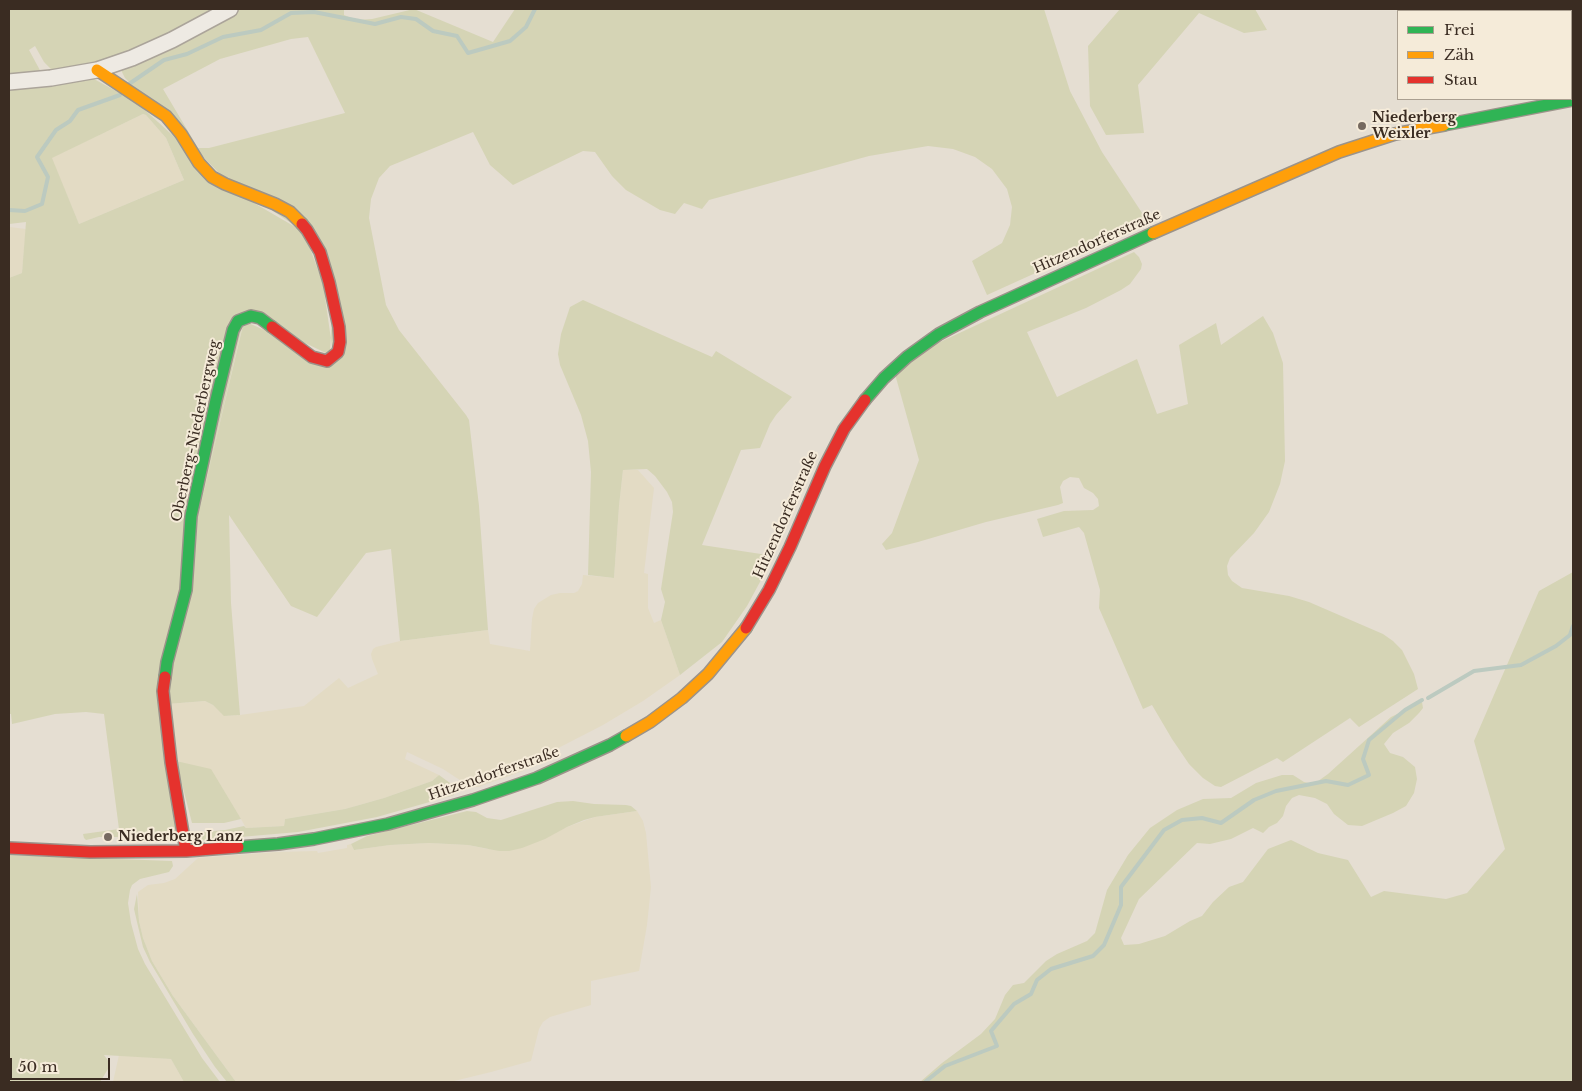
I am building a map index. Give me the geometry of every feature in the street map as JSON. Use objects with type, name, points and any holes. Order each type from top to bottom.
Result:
[{"type":"main road","name":"Oberberg-Niederbergweg","points":[[97,70],[166,116],[181,134],[199,163],[212,177],[284,208],[307,230],[320,252],[336,308],[340,336],[339,348],[335,355],[327,361],[323,361],[312,356],[260,318],[251,316],[243,318],[238,321],[233,330],[191,516],[186,590],[167,662],[163,691],[171,762],[186,851]]},
{"type":"main road","name":"Hitzendorferstraße","points":[[9,848],[90,852],[186,851],[305,840],[388,824],[467,802],[537,778],[569,764],[650,722],[682,698],[708,674],[746,628],[769,590],[825,466],[844,429],[884,378],[907,357],[939,334],[980,312],[1135,241],[1363,143],[1402,132],[1573,100]]},
{"type":"street","points":[[9,82],[51,78],[97,70],[132,58],[172,40],[230,9]]},
{"type":"shaded area","points":[[143,114],[166,138],[184,180],[79,224],[51,158]]},
{"type":"shaded area","points":[[9,227],[26,229],[22,273],[9,278]]},
{"type":"shaded area","points":[[623,470],[638,470],[654,488],[644,573],[648,574],[648,608],[654,623],[661,620],[680,675],[643,701],[603,725],[535,760],[523,771],[478,787],[469,786],[443,769],[407,752],[405,759],[439,775],[432,781],[384,798],[345,809],[285,819],[284,826],[246,828],[241,819],[176,761],[167,704],[205,701],[213,705],[225,716],[304,706],[339,678],[348,688],[378,674],[371,654],[373,649],[400,641],[488,630],[490,644],[530,651],[532,619],[534,609],[538,603],[551,595],[578,591],[582,584],[583,575],[614,578]]},
{"type":"shaded area","points":[[637,811],[643,821],[646,833],[651,887],[639,971],[591,981],[591,1005],[550,1017],[543,1022],[539,1029],[531,1061],[491,1072],[450,1082],[236,1082],[173,996],[152,961],[143,938],[139,921],[138,892],[148,885],[164,883],[175,879],[198,858],[276,852],[317,851],[318,853],[347,848],[347,845],[351,844],[354,850],[390,845],[429,843],[468,845],[487,849],[567,827],[595,817]]},
{"type":"shaded area","points":[[119,1055],[171,1059],[184,1082],[113,1082]]},
{"type":"green space","points":[[9,9],[222,9],[130,55],[54,72],[44,62],[35,46],[29,50],[42,74],[9,77]]},
{"type":"green space","points":[[237,9],[344,9],[344,15],[356,20],[372,19],[414,9],[493,42],[515,9],[1044,9],[1070,91],[1102,152],[1148,222],[987,295],[972,261],[1002,243],[1010,225],[1012,207],[1007,189],[992,169],[975,157],[953,149],[928,146],[869,156],[709,200],[702,209],[684,203],[675,214],[660,210],[626,190],[612,176],[595,152],[583,151],[513,185],[490,165],[473,132],[390,166],[379,178],[371,199],[369,218],[386,305],[399,330],[469,420],[479,506],[488,630],[400,641],[391,549],[366,553],[317,617],[291,606],[229,515],[231,603],[240,715],[224,716],[213,705],[205,701],[167,704],[192,541],[244,321],[334,361],[317,240],[227,181],[125,78],[119,66]],"holes":[[[308,37],[345,113],[209,148],[198,148],[163,89],[220,59],[291,39]]]},
{"type":"green space","points":[[1120,9],[1255,9],[1267,30],[1244,33],[1199,13],[1138,85],[1144,133],[1106,135],[1090,106],[1088,46]]},
{"type":"green space","points":[[1573,9],[1572,94],[1572,10],[1548,10]]},
{"type":"green space","points":[[79,78],[94,79],[136,102],[235,192],[304,232],[332,308],[330,355],[245,314],[164,661],[176,840],[159,841],[99,837],[86,840],[84,838],[83,834],[119,829],[104,714],[86,712],[55,714],[12,724],[11,714],[9,714],[9,278],[22,273],[26,222],[9,224],[9,86]],"holes":[[[143,114],[166,138],[184,180],[79,224],[52,158]]]},
{"type":"green space","points":[[1134,252],[1142,264],[1141,269],[1130,284],[1086,308],[1027,332],[1057,397],[1137,359],[1157,414],[1188,404],[1179,345],[1216,323],[1221,345],[1263,316],[1273,333],[1283,363],[1285,461],[1280,484],[1269,512],[1254,533],[1230,558],[1227,566],[1228,575],[1232,581],[1242,588],[1289,596],[1309,602],[1383,634],[1402,650],[1414,674],[1418,689],[1359,727],[1350,718],[1283,762],[1277,758],[1221,787],[1215,786],[1203,778],[1189,764],[1152,705],[1143,709],[1099,608],[1100,590],[1084,533],[1079,527],[1043,537],[1037,519],[1064,511],[1093,510],[1099,506],[1098,499],[1093,493],[1084,488],[1079,478],[1070,477],[1063,481],[1060,487],[1063,503],[1058,505],[986,522],[886,550],[882,544],[892,533],[919,460],[895,374],[925,349]]},
{"type":"green space","points":[[583,300],[712,357],[716,351],[792,397],[770,424],[760,448],[741,450],[702,545],[774,556],[747,606],[722,642],[680,675],[661,620],[665,602],[661,589],[673,512],[672,502],[655,476],[647,469],[623,470],[614,578],[588,575],[591,472],[588,441],[581,415],[560,365],[558,354],[561,334],[570,307]]},
{"type":"green space","points":[[1573,572],[1573,1082],[920,1082],[981,1034],[995,1019],[1005,995],[1013,985],[1024,983],[1046,961],[1087,941],[1095,933],[1107,890],[1128,855],[1150,828],[1177,810],[1203,799],[1231,798],[1256,783],[1282,775],[1293,775],[1304,782],[1314,784],[1328,774],[1391,717],[1422,702],[1423,708],[1419,713],[1409,723],[1393,733],[1384,744],[1390,753],[1403,757],[1415,767],[1417,779],[1414,793],[1406,806],[1362,826],[1348,825],[1334,814],[1327,804],[1315,798],[1299,795],[1292,798],[1286,806],[1283,816],[1263,833],[1253,828],[1231,839],[1210,844],[1197,843],[1139,899],[1121,938],[1124,945],[1139,944],[1165,936],[1202,916],[1229,887],[1243,882],[1268,849],[1291,840],[1318,853],[1348,860],[1371,897],[1384,891],[1446,899],[1467,893],[1505,849],[1474,741],[1539,591]]},
{"type":"green space","points":[[176,761],[211,769],[241,819],[224,823],[192,823]]},
{"type":"green space","points":[[439,775],[450,783],[454,790],[454,795],[377,817],[298,832],[194,841],[193,837],[203,832],[244,826],[246,828],[284,826],[285,819],[345,809],[384,798],[432,781]]},
{"type":"green space","points":[[573,801],[626,805],[631,806],[637,811],[584,820],[545,839],[509,851],[468,845],[429,843],[390,845],[354,850],[351,844],[367,836],[467,811],[476,812],[487,818],[501,820],[557,802]]},
{"type":"green space","points":[[9,855],[172,861],[173,866],[169,872],[140,879],[132,885],[128,903],[131,923],[138,949],[145,964],[202,1058],[220,1082],[184,1082],[171,1059],[104,1055],[109,1062],[108,1069],[100,1082],[9,1082]]},
{"type":"green space","points":[[137,894],[139,921],[152,961],[173,996],[236,1082],[227,1082],[215,1067],[150,962],[143,947],[134,909]]},
{"type":"waterway","points":[[129,84],[164,60],[187,54],[223,37],[261,30],[291,13],[314,12],[375,24],[401,17],[416,19],[433,31],[457,36],[468,53],[510,41],[526,27],[535,9]]},
{"type":"waterway","points":[[9,210],[25,211],[42,204],[48,177],[37,157],[56,130],[70,121],[78,110],[120,95]]},
{"type":"waterway","points":[[1428,698],[1474,671],[1521,665],[1556,646],[1570,635],[1573,626]]},
{"type":"waterway","points":[[925,1082],[945,1066],[997,1046],[991,1031],[1014,1004],[1031,994],[1037,980],[1051,969],[1093,956],[1104,945],[1121,905],[1121,887],[1164,830],[1182,820],[1202,818],[1221,823],[1254,800],[1276,791],[1326,781],[1348,785],[1369,775],[1363,759],[1369,740],[1405,710],[1422,700]]},
{"type":"traffic: fast","points":[[1444,125],[1573,100]]},
{"type":"traffic: fast","points":[[865,400],[884,378],[907,357],[939,334],[980,312],[1153,233]]},
{"type":"traffic: fast","points":[[165,677],[167,662],[186,590],[191,516],[233,330],[238,321],[251,316],[260,318],[272,327]]},
{"type":"traffic: fast","points":[[238,847],[314,839],[388,824],[473,800],[537,778],[626,736]]},
{"type":"traffic: slow","points":[[97,70],[166,116],[181,134],[199,163],[212,177],[275,204],[290,212],[302,224]]},
{"type":"traffic: slow","points":[[1153,233],[1339,152],[1395,134],[1444,125]]},
{"type":"traffic: slow","points":[[626,736],[650,722],[682,698],[708,674],[746,628]]},
{"type":"traffic: jam","points":[[272,327],[312,357],[327,361],[338,352],[340,342],[339,327],[329,282],[320,252],[302,224]]},
{"type":"traffic: jam","points":[[746,628],[769,590],[825,466],[844,429],[865,400]]},
{"type":"traffic: jam","points":[[165,677],[163,691],[171,762],[186,851]]},
{"type":"traffic: jam","points":[[9,848],[90,852],[186,851],[238,847]]},
{"type":"place","name":"Niederberg Weixler","points":[[1362,126]]},
{"type":"place","name":"Niederberg Lanz","points":[[108,837]]}]
